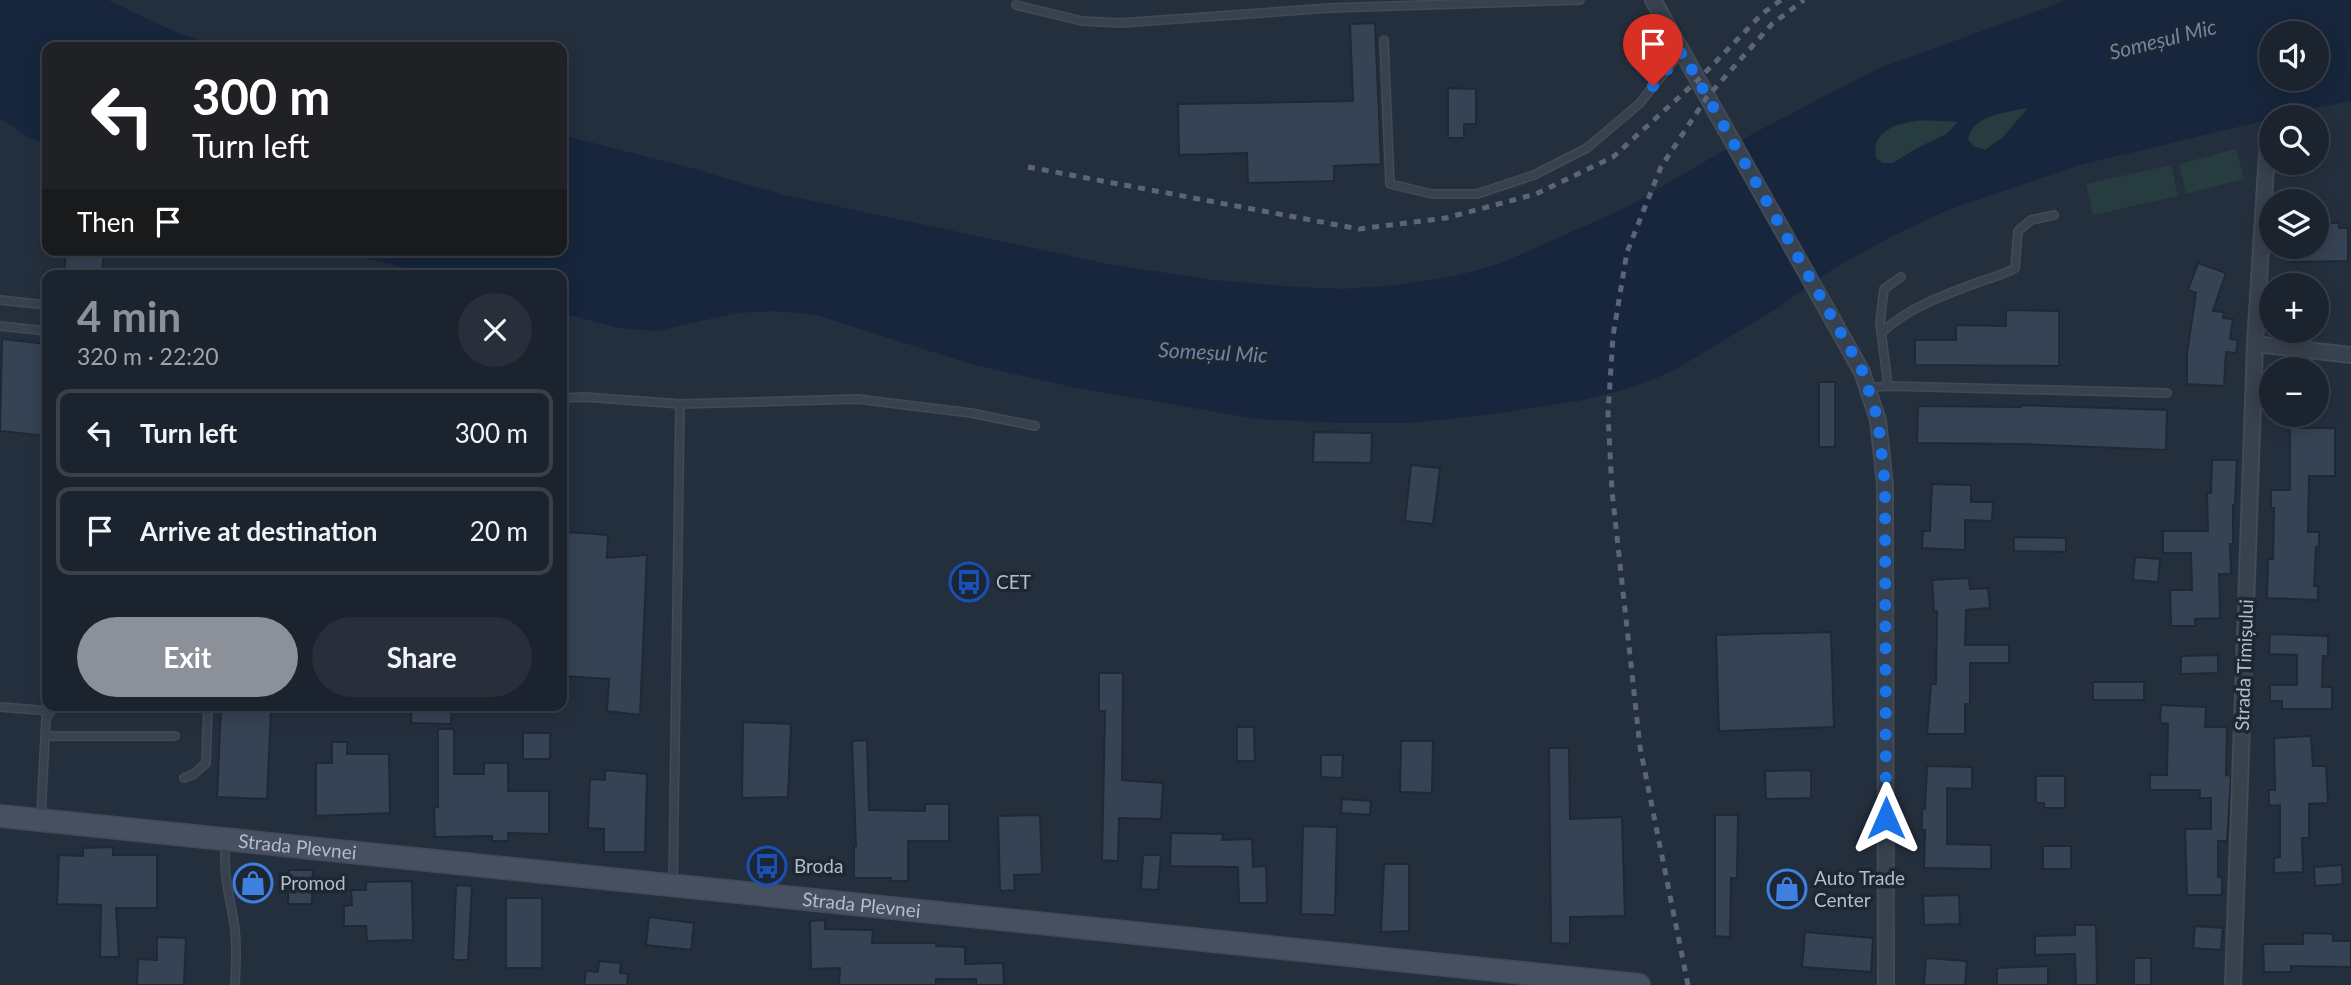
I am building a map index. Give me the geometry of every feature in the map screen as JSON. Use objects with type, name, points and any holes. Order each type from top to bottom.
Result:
[{"type":"main road","name":"Strada Plevnei","points":[[0,816],[1639,985]]},
{"type":"street","points":[[1653,0],[1863,372],[1878,420],[1885,485],[1886,985]]},
{"type":"street","name":"Strada Timișului","points":[[2233,985],[2255,344],[2266,175]]},
{"type":"street","points":[[2255,344],[2351,355]]},
{"type":"lane","points":[[1016,5],[1082,21],[1119,23],[1330,8],[1580,0]]},
{"type":"lane","points":[[1384,40],[1390,184],[1432,194],[1478,194],[1534,175],[1587,148],[1639,104],[1682,52]]},
{"type":"lane","points":[[1881,333],[1911,310],[2006,274],[2015,268],[2018,231],[2031,220],[2054,215]]},
{"type":"lane","points":[[1888,386],[1880,323],[1884,289],[1901,277]]},
{"type":"lane","points":[[0,300],[42,304]]},
{"type":"lane","points":[[0,326],[42,330]]},
{"type":"lane","points":[[1868,388],[1888,386],[2167,393]]},
{"type":"lane","points":[[567,398],[680,404],[857,399],[971,413],[1035,426]]},
{"type":"lane","points":[[673,884],[680,404]]},
{"type":"lane","points":[[0,707],[42,708]]},
{"type":"lane","points":[[41,820],[46,718],[51,711]]},
{"type":"lane","points":[[184,778],[194,774],[206,762],[208,711]]},
{"type":"lane","points":[[45,736],[175,736]]},
{"type":"lane","points":[[226,839],[225,878],[235,928],[235,985]]},
{"type":"green space","points":[[2029,107],[2003,137],[1985,150],[1973,146],[1968,139],[1976,125],[1984,120]]},
{"type":"green space","points":[[1959,121],[1945,135],[1893,163],[1882,163],[1876,158],[1876,142],[1888,129],[1904,123]]},
{"type":"green space","points":[[2236,149],[2244,179],[2186,194],[2179,164]]},
{"type":"green space","points":[[2171,165],[2178,196],[2093,215],[2086,184]]},
{"type":"water","points":[[0,0],[108,0],[171,30],[204,42],[42,42],[42,142],[29,138],[0,118]]},
{"type":"water","name":"Someșul Mic","points":[[2067,0],[2351,0],[2351,101],[2329,105],[2259,105],[2259,122],[2080,165],[1945,211],[1833,269],[1776,309],[1673,371],[1630,388],[1578,401],[1479,416],[1409,423],[1257,419],[1077,388],[974,365],[816,315],[774,311],[736,313],[657,331],[618,328],[567,314],[567,270],[418,270],[355,256],[567,256],[567,136],[784,195],[1113,265],[1214,280],[1284,286],[1342,289],[1396,285],[1455,276],[1499,264],[1625,208],[1754,133],[1877,69]],"holes":[[[2028,108],[2003,137],[1985,150],[1973,146],[1968,139],[1971,131],[1983,120],[2001,113]],[[1921,120],[1958,122],[1945,135],[1893,163],[1882,163],[1876,158],[1877,140],[1888,129]]]},
{"type":"building","points":[[1375,23],[1381,164],[1334,166],[1334,181],[1248,183],[1247,153],[1179,155],[1178,104],[1353,101],[1350,24]]},
{"type":"building","points":[[1448,88],[1476,89],[1476,124],[1464,124],[1464,138],[1448,138]]},
{"type":"building","points":[[2329,223],[2339,223],[2339,228],[2348,228],[2348,261],[2291,262],[2291,259],[2329,259]]},
{"type":"building","points":[[66,256],[104,256],[102,270],[64,270]]},
{"type":"building","points":[[2198,263],[2226,273],[2213,311],[2224,312],[2223,318],[2233,319],[2230,339],[2238,340],[2236,353],[2226,352],[2224,386],[2187,384],[2187,353],[2196,293],[2188,290]]},
{"type":"building","points":[[2006,310],[2059,311],[2059,366],[1915,365],[1915,340],[1956,340],[1956,325],[2006,326]]},
{"type":"building","points":[[2,339],[42,343],[42,435],[0,431]]},
{"type":"building","points":[[1819,382],[1835,382],[1835,447],[1819,447]]},
{"type":"building","points":[[2021,405],[2167,410],[2166,450],[1917,443],[1918,406]]},
{"type":"building","points":[[2290,428],[2335,428],[2335,476],[2309,476],[2308,532],[2319,532],[2314,586],[2318,586],[2318,600],[2267,598],[2268,559],[2273,559],[2274,508],[2271,508],[2271,490],[2290,490]]},
{"type":"building","points":[[1314,432],[1372,433],[1371,463],[1313,462]]},
{"type":"building","points":[[2212,460],[2237,460],[2233,544],[2230,544],[2231,574],[2219,574],[2220,618],[2195,619],[2195,626],[2171,626],[2170,590],[2192,590],[2191,553],[2163,553],[2163,531],[2208,531],[2207,493],[2211,493]]},
{"type":"building","points":[[1411,465],[1440,468],[1433,524],[1405,521]]},
{"type":"building","points":[[1932,484],[1971,485],[1971,502],[1993,502],[1992,521],[1965,520],[1965,550],[1922,548],[1923,531],[1930,531]]},
{"type":"building","points":[[567,532],[608,535],[607,558],[647,555],[640,715],[607,711],[609,679],[567,676]]},
{"type":"building","points":[[2014,537],[2066,538],[2066,552],[2014,551]]},
{"type":"building","points":[[2135,557],[2160,559],[2158,582],[2133,580]]},
{"type":"building","points":[[1969,578],[1970,589],[1988,588],[1990,608],[1966,610],[1965,645],[2009,645],[2009,663],[1970,663],[1970,704],[1965,704],[1965,734],[1927,734],[1931,684],[1936,684],[1937,611],[1934,611],[1932,580]]},
{"type":"building","points":[[1831,632],[1834,727],[1719,731],[1716,635]]},
{"type":"building","points":[[2270,634],[2328,636],[2328,656],[2323,656],[2322,687],[2332,687],[2332,709],[2282,709],[2282,701],[2270,701],[2270,685],[2297,685],[2297,655],[2269,654]]},
{"type":"building","points":[[2218,655],[2218,673],[2181,674],[2181,656]]},
{"type":"building","points":[[1099,673],[1123,673],[1122,780],[1163,783],[1161,819],[1119,818],[1118,861],[1102,860],[1105,711],[1099,711]]},
{"type":"building","points":[[2093,682],[2144,682],[2144,700],[2093,700]]},
{"type":"building","points":[[2161,705],[2206,707],[2205,727],[2227,727],[2226,775],[2231,776],[2227,841],[2218,841],[2218,877],[2222,877],[2222,895],[2187,895],[2185,829],[2211,829],[2211,798],[2200,798],[2200,790],[2150,790],[2150,775],[2167,775],[2168,724],[2160,723]]},
{"type":"building","points":[[221,711],[271,711],[267,799],[217,797]]},
{"type":"building","points":[[412,711],[452,711],[451,724],[411,723]]},
{"type":"building","points":[[743,722],[791,724],[788,797],[742,798]]},
{"type":"building","points":[[1237,727],[1254,727],[1255,761],[1237,761]]},
{"type":"building","points":[[438,729],[454,729],[454,774],[484,774],[484,763],[508,763],[508,791],[549,791],[549,834],[508,833],[508,841],[492,841],[492,836],[435,837],[434,807],[438,807]]},
{"type":"building","points":[[523,733],[550,733],[550,759],[523,759]]},
{"type":"building","points":[[2311,736],[2313,766],[2326,766],[2328,803],[2309,804],[2309,838],[2302,838],[2303,872],[2274,873],[2274,858],[2280,857],[2280,805],[2269,806],[2269,790],[2275,790],[2274,738]]},
{"type":"building","points":[[867,740],[869,810],[925,811],[925,804],[949,804],[949,841],[908,841],[908,881],[854,878],[856,846],[852,741]]},
{"type":"building","points":[[1401,741],[1433,741],[1432,793],[1400,792]]},
{"type":"building","points":[[332,742],[347,742],[347,754],[389,754],[390,813],[316,816],[316,763],[332,763]]},
{"type":"building","points":[[1549,748],[1569,748],[1570,819],[1622,817],[1625,916],[1570,917],[1570,944],[1551,943]]},
{"type":"building","points":[[1321,755],[1343,755],[1342,778],[1321,777]]},
{"type":"building","points":[[1927,766],[1972,767],[1972,789],[1947,788],[1947,844],[1991,845],[1991,869],[1924,868],[1925,830],[1922,830],[1922,809],[1925,809]]},
{"type":"building","points":[[605,770],[647,774],[645,852],[604,852],[604,829],[588,828],[590,779],[605,780]]},
{"type":"building","points":[[1811,770],[1811,798],[1766,799],[1765,771]]},
{"type":"building","points":[[2036,776],[2065,776],[2065,808],[2044,808],[2044,803],[2036,803]]},
{"type":"building","points":[[1342,799],[1371,801],[1370,815],[1341,813]]},
{"type":"building","points":[[1040,815],[1042,874],[1014,875],[1015,890],[1000,891],[998,816]]},
{"type":"building","points":[[1715,815],[1738,815],[1737,878],[1731,878],[1730,937],[1715,936]]},
{"type":"building","points":[[1303,826],[1337,827],[1335,915],[1301,914]]},
{"type":"building","points":[[1171,833],[1223,834],[1222,840],[1252,839],[1253,867],[1266,866],[1267,903],[1239,903],[1238,867],[1170,866]]},
{"type":"building","points":[[2043,846],[2071,846],[2071,869],[2043,869]]},
{"type":"building","points":[[113,847],[113,855],[157,855],[157,908],[116,908],[119,957],[100,957],[101,905],[57,904],[59,855],[83,856],[83,848]]},
{"type":"building","points":[[1143,855],[1161,855],[1158,890],[1141,889]]},
{"type":"building","points":[[1384,864],[1409,864],[1409,931],[1381,932]]},
{"type":"building","points":[[2342,865],[2343,884],[2315,886],[2314,867]]},
{"type":"building","points":[[289,870],[313,870],[312,904],[288,904]]},
{"type":"building","points":[[412,881],[413,940],[367,941],[366,926],[344,926],[344,906],[352,905],[351,890],[366,890],[366,882]]},
{"type":"building","points":[[456,885],[472,886],[468,960],[453,960]]},
{"type":"building","points":[[1959,895],[1960,924],[1924,925],[1923,896]]},
{"type":"building","points":[[506,898],[542,898],[542,968],[506,968]]},
{"type":"building","points":[[649,917],[694,923],[691,950],[646,945]]},
{"type":"building","points":[[825,920],[825,929],[873,930],[872,943],[936,943],[936,946],[965,947],[965,964],[1003,963],[1004,985],[976,985],[976,979],[936,979],[936,985],[839,985],[840,968],[811,969],[810,921]]},
{"type":"building","points":[[2075,925],[2096,925],[2097,985],[2076,985],[2075,954],[2035,955],[2035,936],[2075,935]]},
{"type":"building","points":[[2195,926],[2223,928],[2221,950],[2193,948]]},
{"type":"building","points":[[1805,932],[1873,938],[1871,972],[1802,967]]},
{"type":"building","points":[[2303,933],[2333,934],[2333,941],[2351,941],[2351,967],[2291,966],[2291,972],[2264,972],[2263,944],[2303,944]]},
{"type":"building","points":[[157,937],[186,938],[184,985],[137,985],[138,959],[157,960]]},
{"type":"building","points":[[1926,958],[1967,961],[1965,985],[1924,985]]},
{"type":"building","points":[[2134,958],[2151,958],[2151,985],[2134,985]]},
{"type":"building","points":[[599,961],[621,963],[620,973],[628,974],[627,985],[584,985],[586,971],[598,972]]},
{"type":"building","points":[[2048,966],[2048,985],[1997,985],[1997,968]]},
{"type":"railway","points":[[1028,167],[1359,229],[1446,218],[1536,194],[1613,157],[1698,80],[1762,14],[1781,0]]},
{"type":"railway","points":[[1688,985],[1640,747],[1612,491],[1608,414],[1613,336],[1627,252],[1661,167],[1707,97],[1772,24],[1804,0]]},
{"type":"place","name":"CET","points":[[969,582]]},
{"type":"place","name":"Broda","points":[[767,866]]},
{"type":"place","name":"Promod","points":[[253,883]]},
{"type":"place","name":"Auto Trade Center","points":[[1787,889]]},
{"type":"route","points":[[1653,86],[1682,52],[1863,372],[1878,420],[1885,485],[1886,818]]}]
